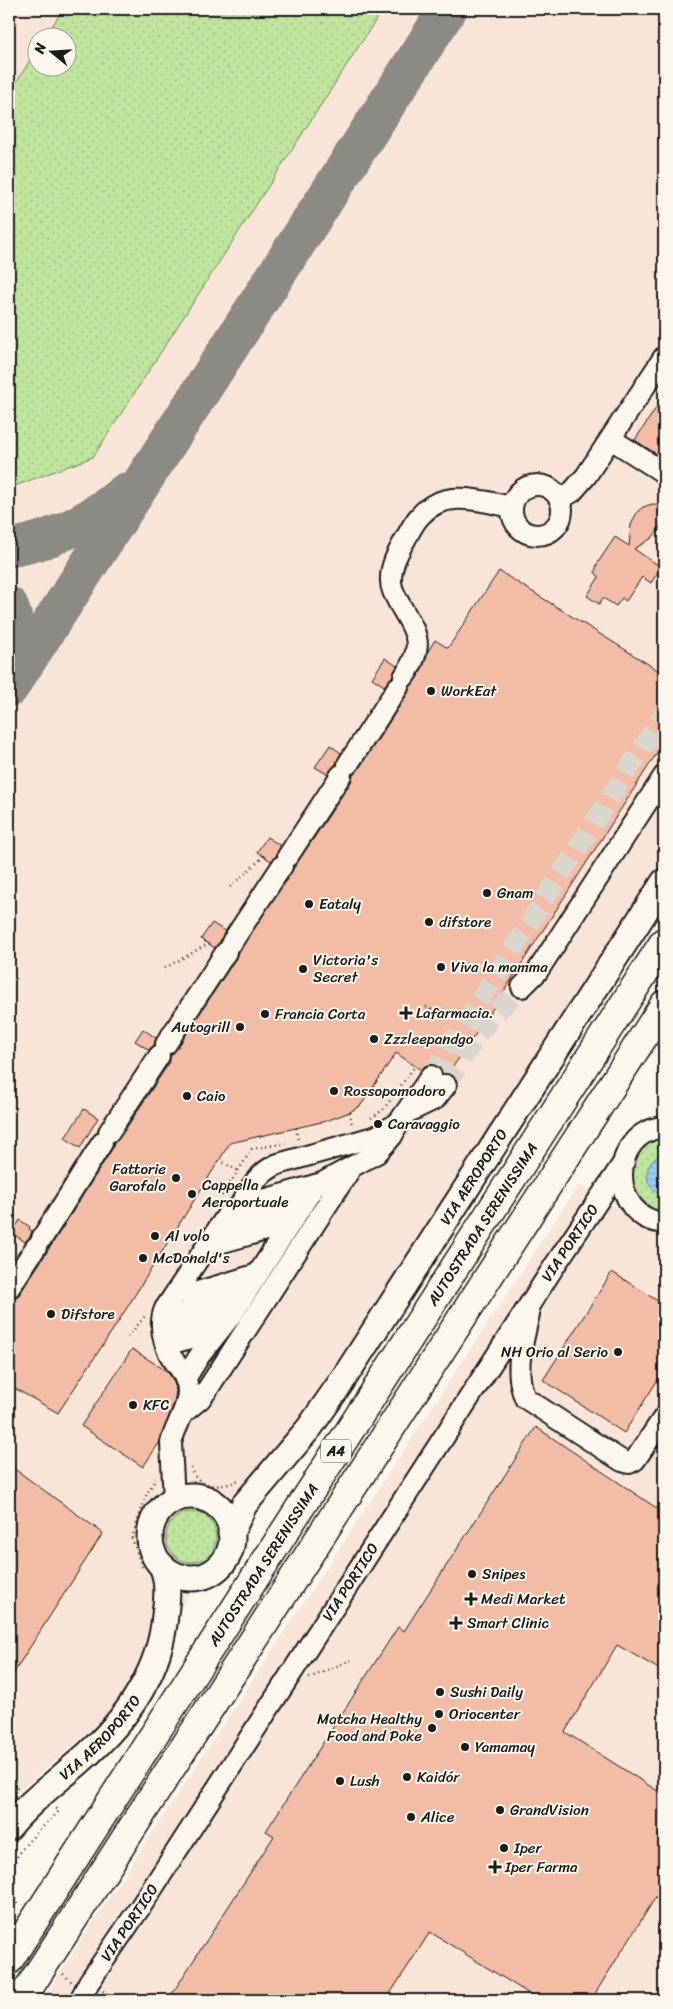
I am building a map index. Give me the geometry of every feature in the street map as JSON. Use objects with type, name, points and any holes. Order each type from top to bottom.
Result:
[{"type":"highway","name":"AUTOSTRADA SERENISSIMA","points":[[9,1960],[664,942]]},
{"type":"highway","name":"A4","points":[[21,2000],[664,1005]]},
{"type":"main road","name":"VIA AEROPORTO","points":[[232,1533],[244,1505],[310,1427],[342,1381],[664,882]]},
{"type":"main road","name":"VIA AEROPORTO","points":[[206,1499],[218,1499],[244,1488],[278,1467]]},
{"type":"main road","points":[[193,1496],[206,1499],[221,1510],[228,1521],[232,1533],[230,1547],[225,1560],[215,1570],[203,1576],[181,1577],[162,1566],[155,1557],[151,1546],[151,1526],[162,1508],[174,1500],[193,1496]]},
{"type":"main road","name":"VIA AEROPORTO","points":[[162,1566],[166,1574],[167,1595],[164,1631]]},
{"type":"main road","name":"VIA AEROPORTO","points":[[9,1827],[36,1785],[80,1762],[110,1732],[127,1711],[150,1674],[164,1631],[183,1592],[203,1576]]},
{"type":"street","points":[[560,499],[572,492],[611,439],[664,357]]},
{"type":"street","points":[[611,439],[664,473]]},
{"type":"street","points":[[538,484],[546,486],[554,490],[560,499],[563,508],[560,522],[548,534],[540,536],[524,532],[514,520],[512,507],[516,496],[530,486],[538,484]]},
{"type":"street","points":[[9,1288],[162,1050],[222,946],[285,861],[413,664],[418,641],[393,592],[391,573],[395,557],[419,516],[435,502],[453,498],[474,499],[512,507]]},
{"type":"street","points":[[522,987],[537,972],[664,776]]},
{"type":"street","points":[[174,1500],[171,1443],[184,1413],[188,1386],[165,1339],[162,1315],[176,1291],[228,1214],[239,1207],[315,1185],[350,1169],[382,1148],[403,1118],[438,1080]]},
{"type":"street","points":[[239,1207],[257,1178],[265,1170],[278,1164],[377,1136],[403,1118]]},
{"type":"street","name":"VIA PORTICO","points":[[76,1992],[89,1982],[141,1906],[622,1165],[625,1155],[637,1139],[652,1130],[664,1127]]},
{"type":"street","points":[[622,1165],[623,1188],[633,1207],[651,1220],[664,1223]]},
{"type":"street","points":[[184,1413],[200,1399],[350,1169]]},
{"type":"street","points":[[185,1379],[233,1313],[315,1185]]},
{"type":"street","points":[[215,1233],[296,1214]]},
{"type":"street","points":[[193,1266],[209,1259],[279,1240]]},
{"type":"street","points":[[193,1266],[199,1277],[262,1267]]},
{"type":"street","points":[[176,1291],[191,1294],[262,1267]]},
{"type":"street","points":[[165,1309],[181,1313],[245,1294]]},
{"type":"street","points":[[533,1300],[518,1368],[519,1381],[524,1398],[622,1461],[629,1463],[635,1460],[664,1417]]},
{"type":"street","points":[[165,1339],[233,1313]]},
{"type":"street","points":[[165,1339],[219,1330]]},
{"type":"path","points":[[230,886],[264,856]]},
{"type":"path","points":[[164,968],[222,946]]},
{"type":"path","points":[[426,1007],[445,1016]]},
{"type":"path","points":[[350,1112],[353,1130]]},
{"type":"path","points":[[296,1128],[298,1140]]},
{"type":"path","points":[[219,1160],[238,1171]]},
{"type":"path","points":[[304,1680],[351,1660]]},
{"type":"path","points":[[9,1794],[36,1785],[59,1811],[18,1854],[10,1871],[10,1888],[17,1904]]},
{"type":"path","points":[[63,1974],[76,1992]]},
{"type":"path","points":[[101,1990],[116,2000]]},
{"type":"shaded area","points":[[9,9],[664,9],[664,876],[110,1715],[9,1799]]},
{"type":"shaded area","points":[[579,1184],[664,1238],[664,2000],[42,2000]]},
{"type":"green space","points":[[63,9],[383,9],[93,457],[9,488],[9,94],[28,63],[28,78],[78,78],[78,28],[51,28]]},
{"type":"green space","points":[[664,1138],[662,1195],[664,1196],[664,1211],[654,1208],[639,1196],[632,1179],[632,1169],[640,1151],[646,1145]]},
{"type":"green space","points":[[186,1512],[196,1512],[209,1519],[216,1532],[216,1542],[209,1555],[196,1562],[186,1562],[177,1558],[170,1551],[166,1542],[166,1532],[170,1523],[177,1516]]},
{"type":"water","points":[[664,1153],[664,1196],[651,1187],[647,1175],[651,1162]]},
{"type":"building","points":[[664,396],[664,459],[635,440]]},
{"type":"building","points":[[652,504],[664,505],[660,528],[652,538],[634,549],[661,567],[651,583],[642,577],[626,601],[622,598],[616,606],[603,598],[599,604],[587,596],[599,577],[595,572],[597,564],[615,537],[629,546],[631,525],[637,512],[643,507]]},
{"type":"building","points":[[499,571],[664,674],[664,742],[488,1016],[448,1074],[442,1074],[438,1067],[432,1064],[426,1065],[421,1070],[396,1053],[361,1105],[350,1112],[326,1121],[230,1143],[118,1322],[58,1413],[9,1385],[9,1300],[19,1295],[114,1143],[119,1139],[169,1063],[171,1055],[351,782],[353,775],[408,693],[421,671],[428,651],[435,640],[448,648]]},
{"type":"building","points":[[385,658],[397,666],[392,677],[384,686],[372,678]]},
{"type":"building","points":[[330,745],[341,753],[336,764],[327,774],[315,767]]},
{"type":"building","points":[[267,837],[281,846],[271,861],[257,852]]},
{"type":"building","points":[[212,923],[225,931],[215,948],[201,939]]},
{"type":"building","points":[[143,1029],[156,1038],[154,1045],[149,1050],[135,1041]]},
{"type":"building","points":[[84,1109],[98,1118],[80,1148],[65,1138]]},
{"type":"building","points":[[20,1220],[30,1227],[29,1229],[32,1231],[30,1237],[25,1242],[12,1233]]},
{"type":"building","points":[[612,1272],[664,1305],[664,1370],[624,1433],[543,1380]]},
{"type":"building","points":[[132,1349],[168,1372],[174,1382],[176,1391],[174,1403],[159,1443],[143,1467],[81,1426]]},
{"type":"building","name":"Oriocenter","points":[[536,1427],[664,1513],[664,1672],[617,1645],[565,1732],[664,1795],[664,1884],[591,2000],[539,2000],[430,1932],[386,2000],[168,2000],[274,1836],[266,1831],[398,1627],[404,1631]]},
{"type":"building","points":[[9,1465],[103,1533],[9,1680]]},
{"type":"taxiway","points":[[9,688],[448,9]]},
{"type":"taxiway","points":[[9,548],[26,545],[57,535],[85,521],[126,492]]},
{"type":"taxiway","points":[[9,606],[18,643],[17,661],[12,679]]},
{"type":"tunnel","points":[[431,1076],[664,714]]},
{"type":"tunnel","points":[[446,1085],[479,1033],[522,987]]},
{"type":"place","name":"WorkEat","points":[[431,691]]},
{"type":"place","name":"Gnam","points":[[487,893]]},
{"type":"place","name":"Eataly","points":[[309,904]]},
{"type":"place","name":"difstore","points":[[429,922]]},
{"type":"place","name":"Viva la mamma","points":[[441,967]]},
{"type":"place","name":"Victoria's Secret","points":[[303,969]]},
{"type":"place","name":"Lafarmacia.","points":[[406,1013]]},
{"type":"place","name":"Francia Corta","points":[[265,1014]]},
{"type":"place","name":"Autogrill","points":[[240,1027]]},
{"type":"place","name":"Zzzleepandgo","points":[[374,1039]]},
{"type":"place","name":"Rossopomodoro","points":[[334,1091]]},
{"type":"place","name":"Caio","points":[[187,1096]]},
{"type":"place","name":"Caravaggio","points":[[378,1124]]},
{"type":"place","name":"Fattorie Garofalo","points":[[176,1178]]},
{"type":"place","name":"Cappella Aeroportuale","points":[[192,1194]]},
{"type":"place","name":"Al volo","points":[[155,1236]]},
{"type":"place","name":"McDonald's","points":[[143,1258]]},
{"type":"place","name":"Difstore","points":[[51,1314]]},
{"type":"place","name":"NH Orio al Serio","points":[[618,1352]]},
{"type":"place","name":"KFC","points":[[133,1405]]},
{"type":"place","name":"Snipes","points":[[472,1574]]},
{"type":"place","name":"Medi Market","points":[[471,1599]]},
{"type":"place","name":"Smart Clinic","points":[[456,1623]]},
{"type":"place","name":"Sushi Daily","points":[[440,1692]]},
{"type":"place","name":"Oriocenter","points":[[439,1714]]},
{"type":"place","name":"Matcha Healthy Food and Poke","points":[[432,1728]]},
{"type":"place","name":"Yamamay","points":[[465,1747]]},
{"type":"place","name":"Kaidór","points":[[407,1777]]},
{"type":"place","name":"Lush","points":[[340,1781]]},
{"type":"place","name":"GrandVision","points":[[500,1810]]},
{"type":"place","name":"Alice","points":[[411,1817]]},
{"type":"place","name":"Iper","points":[[504,1848]]},
{"type":"place","name":"Iper Farma","points":[[495,1867]]}]
